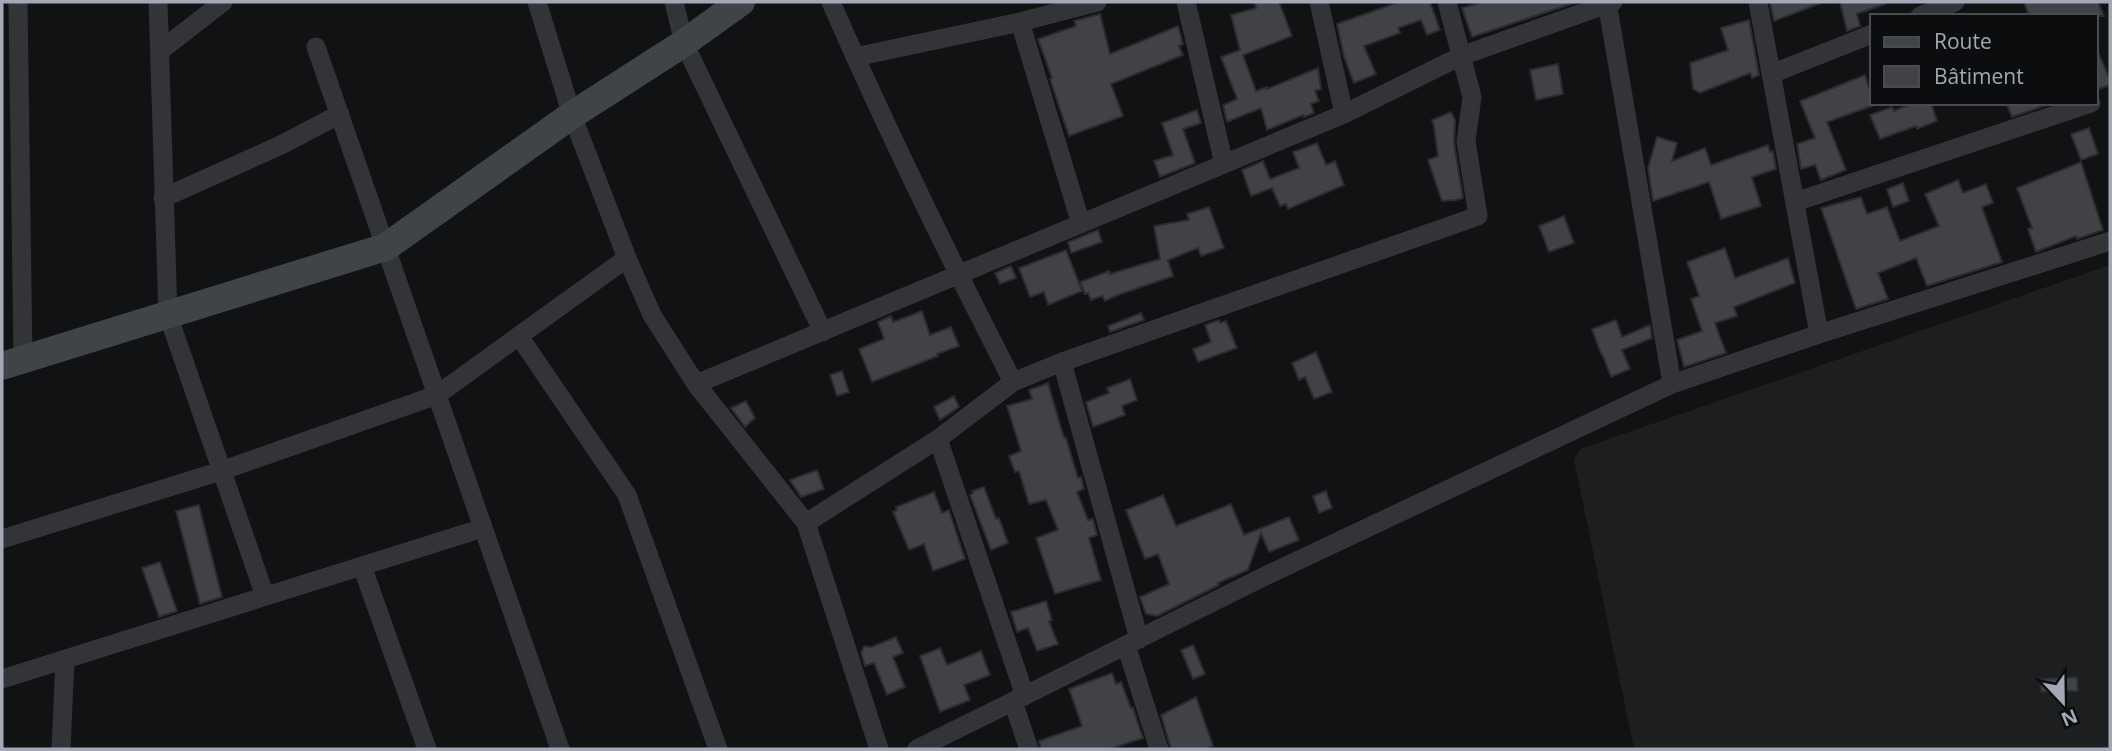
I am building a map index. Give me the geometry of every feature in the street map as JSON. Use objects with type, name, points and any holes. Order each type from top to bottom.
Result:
[{"type":"street","points":[[18,2],[10,86],[13,363],[386,247],[572,115],[684,43],[741,2]]},
{"type":"street","points":[[158,2],[167,314],[265,596]]},
{"type":"street","points":[[160,51],[223,2]]},
{"type":"street","points":[[537,2],[572,115],[652,315],[696,384],[806,523],[879,749]]},
{"type":"street","points":[[674,2],[684,43],[823,332]]},
{"type":"street","points":[[831,2],[958,275],[1013,382]]},
{"type":"street","points":[[855,57],[1020,22],[1097,2]]},
{"type":"street","points":[[1186,2],[1224,164]]},
{"type":"street","points":[[1320,2],[1344,114]]},
{"type":"street","points":[[806,523],[938,439],[1013,382],[1062,362],[1478,216],[1466,141],[1472,97],[1447,2]]},
{"type":"street","points":[[696,384],[1344,114],[1461,56],[1609,2],[1672,384]]},
{"type":"street","points":[[1758,2],[1819,334]]},
{"type":"street","points":[[1925,14],[1955,2]]},
{"type":"street","points":[[1020,22],[1081,224]]},
{"type":"street","points":[[1771,74],[1870,35]]},
{"type":"street","points":[[316,47],[560,749]]},
{"type":"street","points":[[1795,202],[2085,105]]},
{"type":"street","points":[[163,198],[281,145],[340,114]]},
{"type":"street","points":[[917,749],[1265,576],[1672,384],[2110,241]]},
{"type":"street","points":[[2,538],[221,471],[437,395],[627,258]]},
{"type":"street","points":[[519,336],[627,495],[718,749]]},
{"type":"street","points":[[1062,362],[1159,749]]},
{"type":"street","points":[[938,439],[1019,699],[1029,749]]},
{"type":"street","points":[[2,678],[483,528]]},
{"type":"street","points":[[362,566],[427,749]]},
{"type":"street","points":[[61,749],[65,659]]},
{"type":"shaded area","points":[[2110,265],[2110,749],[1634,749],[1574,460],[1580,449]]},
{"type":"building","points":[[1254,2],[1279,2],[1292,36],[1243,55],[1256,91],[1318,68],[1321,89],[1315,91],[1319,101],[1311,104],[1314,113],[1267,130],[1261,108],[1227,122],[1223,105],[1237,99],[1221,57],[1240,50],[1231,15],[1256,8]]},
{"type":"building","points":[[1399,2],[1430,2],[1440,30],[1427,35],[1421,20],[1398,28],[1400,33],[1364,46],[1376,74],[1354,83],[1344,57],[1337,24]]},
{"type":"building","points":[[1482,2],[1577,2],[1472,37],[1462,8]]},
{"type":"building","points":[[1770,2],[1820,2],[1821,3],[1774,21]]},
{"type":"building","points":[[1840,2],[1885,4],[1857,14],[1860,26],[1847,31]]},
{"type":"building","points":[[2024,2],[2098,2],[2104,16],[2098,14],[2028,14]]},
{"type":"building","points":[[1100,14],[1110,54],[1178,26],[1183,44],[1179,46],[1183,55],[1111,84],[1123,116],[1069,136],[1038,39],[1076,26],[1074,21]]},
{"type":"building","points":[[1749,20],[1759,75],[1752,78],[1750,73],[1700,93],[1693,89],[1690,63],[1728,50],[1721,28]]},
{"type":"building","points":[[2098,52],[2110,80],[2110,85],[2098,89]]},
{"type":"building","points":[[1558,64],[1563,94],[1536,100],[1530,70]]},
{"type":"building","points":[[1865,75],[1872,106],[1827,122],[1846,170],[1821,180],[1815,165],[1801,169],[1797,144],[1815,138],[1800,101]]},
{"type":"building","points":[[1908,105],[1932,105],[1937,121],[1880,139],[1870,115],[1892,107],[1894,111]]},
{"type":"building","points":[[2007,105],[2046,105],[2012,117]]},
{"type":"building","points":[[1197,110],[1201,123],[1183,129],[1195,163],[1160,177],[1154,161],[1173,155],[1162,123]]},
{"type":"building","points":[[1451,112],[1455,120],[1454,143],[1463,198],[1442,201],[1428,160],[1438,156],[1432,120]]},
{"type":"building","points":[[2089,128],[2098,154],[2081,160],[2071,134]]},
{"type":"building","points":[[1657,137],[1677,143],[1672,161],[1705,148],[1711,165],[1768,145],[1770,152],[1773,151],[1776,169],[1752,177],[1761,206],[1721,219],[1709,182],[1653,201],[1648,168]]},
{"type":"building","points":[[1317,143],[1326,165],[1335,161],[1344,185],[1288,209],[1286,204],[1280,206],[1272,188],[1251,196],[1242,170],[1263,161],[1270,179],[1299,168],[1293,152]]},
{"type":"building","points":[[2081,162],[2103,230],[2077,239],[2076,236],[2036,252],[2028,229],[2032,228],[2017,188]]},
{"type":"building","points":[[1958,180],[1963,193],[1986,184],[1993,203],[1982,207],[2002,262],[1927,286],[1916,258],[1878,273],[1888,299],[1856,309],[1821,208],[1861,197],[1867,214],[1887,207],[1900,241],[1939,226],[1925,194]]},
{"type":"building","points":[[1903,183],[1909,201],[1893,207],[1887,189]]},
{"type":"building","points":[[1209,207],[1224,248],[1201,256],[1198,248],[1168,260],[1173,276],[1105,301],[1102,296],[1091,300],[1088,293],[1085,294],[1080,282],[1109,271],[1110,274],[1160,259],[1154,226],[1189,220],[1187,214]]},
{"type":"building","points":[[1564,216],[1574,243],[1549,252],[1539,226]]},
{"type":"building","points":[[1098,230],[1102,242],[1071,253],[1068,242]]},
{"type":"building","points":[[1725,248],[1735,278],[1788,258],[1795,283],[1734,307],[1737,316],[1715,323],[1726,353],[1684,367],[1677,340],[1702,331],[1691,299],[1699,296],[1687,262]]},
{"type":"building","points":[[1066,250],[1082,291],[1048,305],[1044,292],[1030,297],[1019,268]]},
{"type":"building","points":[[1011,266],[1016,278],[1000,284],[995,273]]},
{"type":"building","points":[[922,311],[930,335],[951,327],[959,346],[872,382],[859,349],[884,339],[878,322],[891,316],[893,322]]},
{"type":"building","points":[[1141,313],[1144,320],[1110,332],[1108,326]]},
{"type":"building","points":[[1219,320],[1220,323],[1226,321],[1237,348],[1198,362],[1193,349],[1211,342],[1205,325]]},
{"type":"building","points":[[1616,320],[1622,337],[1650,325],[1652,338],[1622,350],[1630,369],[1611,377],[1592,329]]},
{"type":"building","points":[[1316,352],[1332,392],[1314,399],[1305,377],[1299,380],[1292,363]]},
{"type":"building","points":[[842,371],[849,392],[837,396],[830,375]]},
{"type":"building","points":[[1130,379],[1137,400],[1122,406],[1125,415],[1093,427],[1086,402],[1109,393],[1107,388]]},
{"type":"building","points":[[1048,383],[1078,478],[1081,477],[1084,489],[1077,492],[1088,520],[1093,519],[1097,535],[1089,538],[1101,580],[1055,594],[1036,538],[1058,530],[1046,500],[1029,504],[1019,471],[1015,472],[1009,456],[1021,451],[1007,406],[1032,399],[1029,390]]},
{"type":"building","points":[[954,396],[959,407],[940,420],[934,407]]},
{"type":"building","points":[[746,401],[755,418],[745,427],[731,408]]},
{"type":"building","points":[[817,470],[824,489],[801,497],[790,480]]},
{"type":"building","points":[[984,487],[1008,543],[991,550],[970,495],[972,491]]},
{"type":"building","points":[[1326,491],[1332,508],[1319,513],[1313,496]]},
{"type":"building","points":[[934,492],[942,513],[949,510],[965,559],[933,571],[924,544],[909,550],[893,512],[897,510],[896,507]]},
{"type":"building","points":[[1163,495],[1176,526],[1231,504],[1244,535],[1289,517],[1299,540],[1269,552],[1261,533],[1248,570],[1157,616],[1146,614],[1140,597],[1169,584],[1158,554],[1145,559],[1126,510]]},
{"type":"building","points":[[199,505],[222,597],[200,604],[176,511]]},
{"type":"building","points":[[160,562],[177,611],[159,617],[142,568]]},
{"type":"building","points":[[1046,601],[1052,620],[1049,621],[1058,644],[1037,651],[1028,628],[1017,632],[1011,612]]},
{"type":"building","points":[[896,637],[903,653],[893,657],[905,687],[887,695],[874,663],[865,666],[861,653],[864,646],[871,647]]},
{"type":"building","points":[[1193,645],[1205,674],[1193,679],[1181,650]]},
{"type":"building","points":[[940,648],[947,665],[981,651],[990,675],[964,685],[970,700],[940,712],[920,656]]},
{"type":"building","points":[[1112,673],[1116,684],[1121,682],[1143,738],[1110,749],[1041,749],[1039,741],[1082,726],[1069,689]]},
{"type":"building","points":[[2077,677],[2078,691],[2041,692],[2040,679]]},
{"type":"building","points":[[1196,697],[1213,746],[1206,749],[1171,749],[1161,715]]}]
